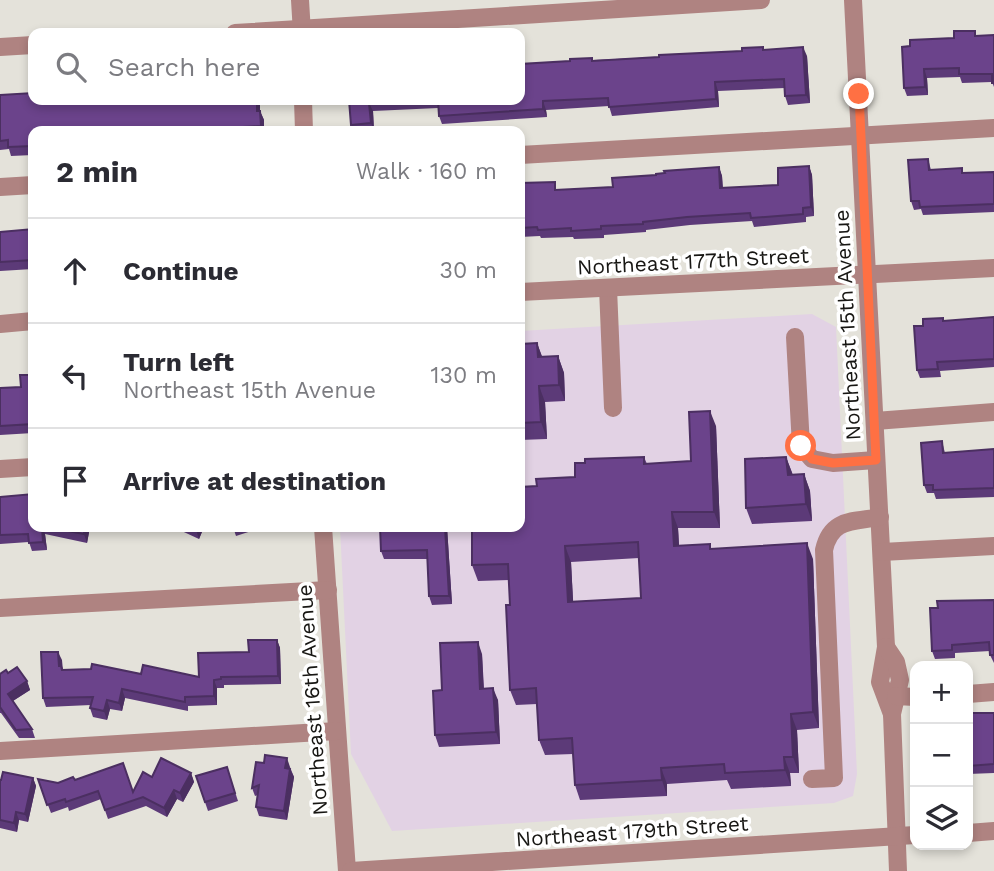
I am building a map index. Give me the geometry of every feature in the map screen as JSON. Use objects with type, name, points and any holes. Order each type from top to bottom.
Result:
[{"type":"street","points":[[300,0],[302,28]]},
{"type":"street","points":[[346,28],[761,0]]},
{"type":"street","name":"Northeast 15th Avenue","points":[[853,0],[886,647],[880,682],[892,714]]},
{"type":"street","points":[[0,47],[28,45]]},
{"type":"street","points":[[303,105],[304,126]]},
{"type":"street","points":[[525,155],[994,128]]},
{"type":"street","points":[[0,187],[28,185]]},
{"type":"street","name":"Northeast 177th Street","points":[[525,292],[994,268]]},
{"type":"street","points":[[608,288],[613,408]]},
{"type":"street","points":[[0,324],[28,321]]},
{"type":"street","points":[[795,337],[801,446],[812,459],[833,463],[876,460]]},
{"type":"street","points":[[875,421],[994,412]]},
{"type":"street","points":[[0,469],[28,467]]},
{"type":"street","points":[[812,779],[834,778],[824,550],[827,536],[839,524],[880,517]]},
{"type":"street","name":"Northeast 16th Avenue","points":[[323,532],[349,871]]},
{"type":"street","points":[[882,552],[994,546]]},
{"type":"street","points":[[0,608],[328,590]]},
{"type":"street","name":"Northeast 15th Avenue","points":[[886,647],[896,662],[900,680],[892,714],[898,871]]},
{"type":"street","points":[[973,694],[994,692]]},
{"type":"street","points":[[896,696],[910,696]]},
{"type":"street","points":[[0,751],[337,731]]},
{"type":"street","points":[[973,833],[994,831]]},
{"type":"street","name":"Northeast 179th Street","points":[[349,871],[910,835]]},
{"type":"shaded area","points":[[812,314],[836,327],[857,774],[853,796],[834,803],[392,831],[351,754],[340,532],[525,532],[525,331]]},
{"type":"building","points":[[954,31],[975,31],[975,36],[994,35],[994,83],[992,74],[959,74],[959,68],[924,69],[925,87],[904,88],[902,47],[910,46],[910,40],[954,38]]},
{"type":"building","points":[[763,47],[763,50],[803,47],[806,95],[785,96],[784,79],[715,82],[716,99],[609,107],[608,98],[543,101],[543,109],[439,116],[438,105],[525,105],[525,64],[742,51],[742,48]]},
{"type":"building","points":[[28,93],[28,105],[257,105],[261,126],[28,126],[28,146],[8,147],[8,140],[0,141],[0,95]]},
{"type":"building","points":[[349,105],[369,105],[371,123],[351,125]]},
{"type":"building","points":[[928,159],[929,170],[962,168],[962,173],[994,172],[994,204],[920,207],[919,201],[911,201],[908,160]]},
{"type":"building","points":[[809,166],[811,207],[803,208],[803,214],[751,218],[750,213],[687,217],[571,231],[571,228],[538,230],[537,227],[525,228],[525,183],[555,182],[555,190],[613,187],[612,178],[719,167],[720,188],[778,185],[778,168]]},
{"type":"building","points":[[28,229],[28,260],[0,262],[0,232]]},
{"type":"building","points":[[994,317],[994,359],[937,362],[938,369],[917,370],[914,326],[923,326],[923,319],[943,318],[943,321]]},
{"type":"building","points":[[537,343],[538,357],[558,356],[559,385],[539,386],[541,422],[525,423],[525,344]]},
{"type":"building","points":[[20,375],[28,375],[28,424],[0,426],[0,388],[21,387]]},
{"type":"building","points":[[710,411],[714,512],[672,512],[674,546],[710,544],[710,549],[807,543],[813,712],[791,714],[793,757],[784,757],[785,770],[725,773],[724,764],[661,768],[662,780],[575,785],[572,738],[539,740],[536,688],[510,690],[506,605],[510,605],[508,564],[472,565],[472,532],[525,532],[525,487],[537,486],[536,479],[575,477],[575,463],[585,463],[585,459],[644,457],[644,464],[691,461],[689,412]],"holes":[[[638,542],[641,598],[568,602],[565,546]]]},
{"type":"building","points":[[942,441],[943,453],[994,449],[994,488],[933,490],[933,485],[924,485],[921,443]]},
{"type":"building","points":[[786,457],[788,475],[804,474],[806,504],[746,508],[745,459]]},
{"type":"building","points":[[28,494],[28,532],[42,532],[43,542],[29,543],[28,534],[0,535],[0,497]]},
{"type":"building","points":[[380,532],[445,532],[449,596],[429,596],[427,550],[381,551]]},
{"type":"building","points":[[994,600],[994,655],[990,655],[989,642],[952,645],[952,650],[932,651],[930,608],[938,608],[937,601]]},
{"type":"building","points":[[248,640],[277,640],[278,676],[221,677],[214,680],[214,696],[185,697],[185,702],[122,689],[119,703],[107,700],[104,711],[90,708],[93,697],[43,698],[41,652],[58,652],[62,670],[91,669],[92,664],[141,674],[143,665],[199,677],[198,653],[249,652]]},
{"type":"building","points":[[478,642],[480,689],[493,688],[496,732],[435,735],[433,691],[442,690],[440,643]]},
{"type":"building","points":[[17,667],[27,681],[8,694],[32,729],[16,730],[0,707],[0,674],[6,670],[8,673]]},
{"type":"building","points":[[973,713],[994,713],[994,764],[973,766]]},
{"type":"building","points":[[265,755],[287,758],[285,768],[290,769],[284,811],[256,807],[259,785],[252,788],[256,762],[264,763]]},
{"type":"building","points":[[161,758],[191,773],[180,793],[174,790],[164,808],[143,797],[105,810],[98,791],[66,802],[65,799],[47,805],[38,779],[58,783],[73,777],[75,780],[123,763],[133,792],[143,772],[152,777]]},
{"type":"building","points":[[227,767],[235,793],[205,802],[196,776]]},
{"type":"building","points":[[3,772],[33,778],[25,814],[16,812],[14,823],[0,820],[0,780]]},
{"type":"route","points":[[801,446],[812,459],[833,463],[876,460],[859,94]]}]
